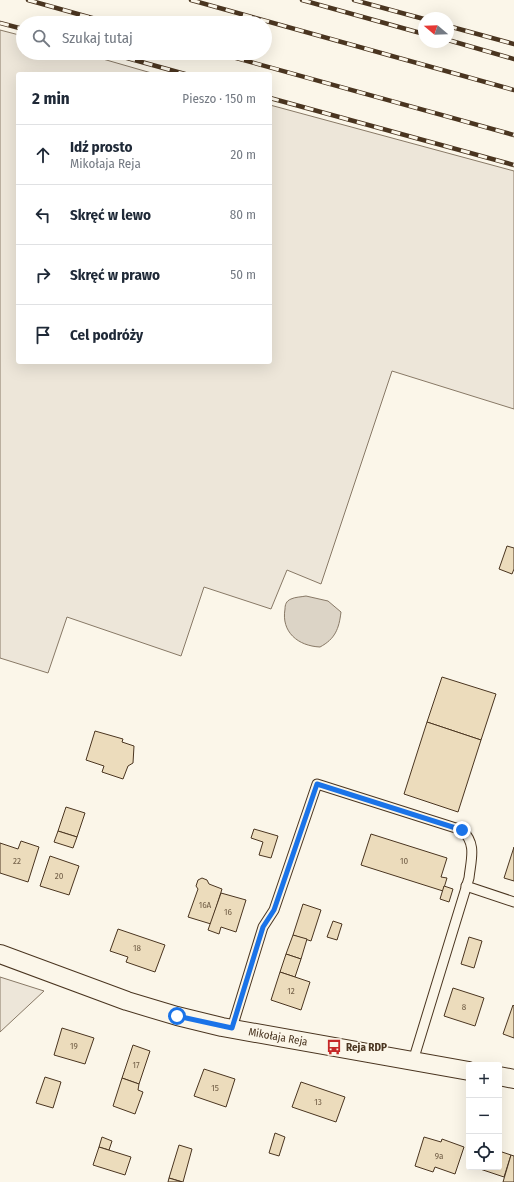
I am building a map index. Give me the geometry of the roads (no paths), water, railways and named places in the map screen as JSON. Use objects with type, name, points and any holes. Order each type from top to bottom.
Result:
[{"type":"street","name":"Mikołaja Reja","points":[[0,954],[127,1001],[177,1016],[232,1028],[466,1070]]},
{"type":"street","points":[[502,1077],[514,1079]]},
{"type":"lane","points":[[232,1028],[263,927],[274,910],[317,784],[462,830],[470,838],[472,854],[466,886],[413,1061]]},
{"type":"lane","points":[[466,886],[514,902]]},
{"type":"railway","points":[[28,0],[85,16]]},
{"type":"railway","points":[[191,0],[248,16]]},
{"type":"railway","points":[[302,0],[418,32]]},
{"type":"railway","points":[[354,0],[418,17]]},
{"type":"railway","points":[[0,23],[16,27]]},
{"type":"railway","points":[[272,23],[514,90]]},
{"type":"railway","points":[[454,28],[514,44]]},
{"type":"railway","points":[[454,42],[514,59]]},
{"type":"railway","points":[[134,60],[178,72]]},
{"type":"railway","points":[[243,60],[514,135]]},
{"type":"railway","points":[[272,99],[514,165]]},
{"type":"place","name":"Reja RDP","points":[[334,1047]]}]
